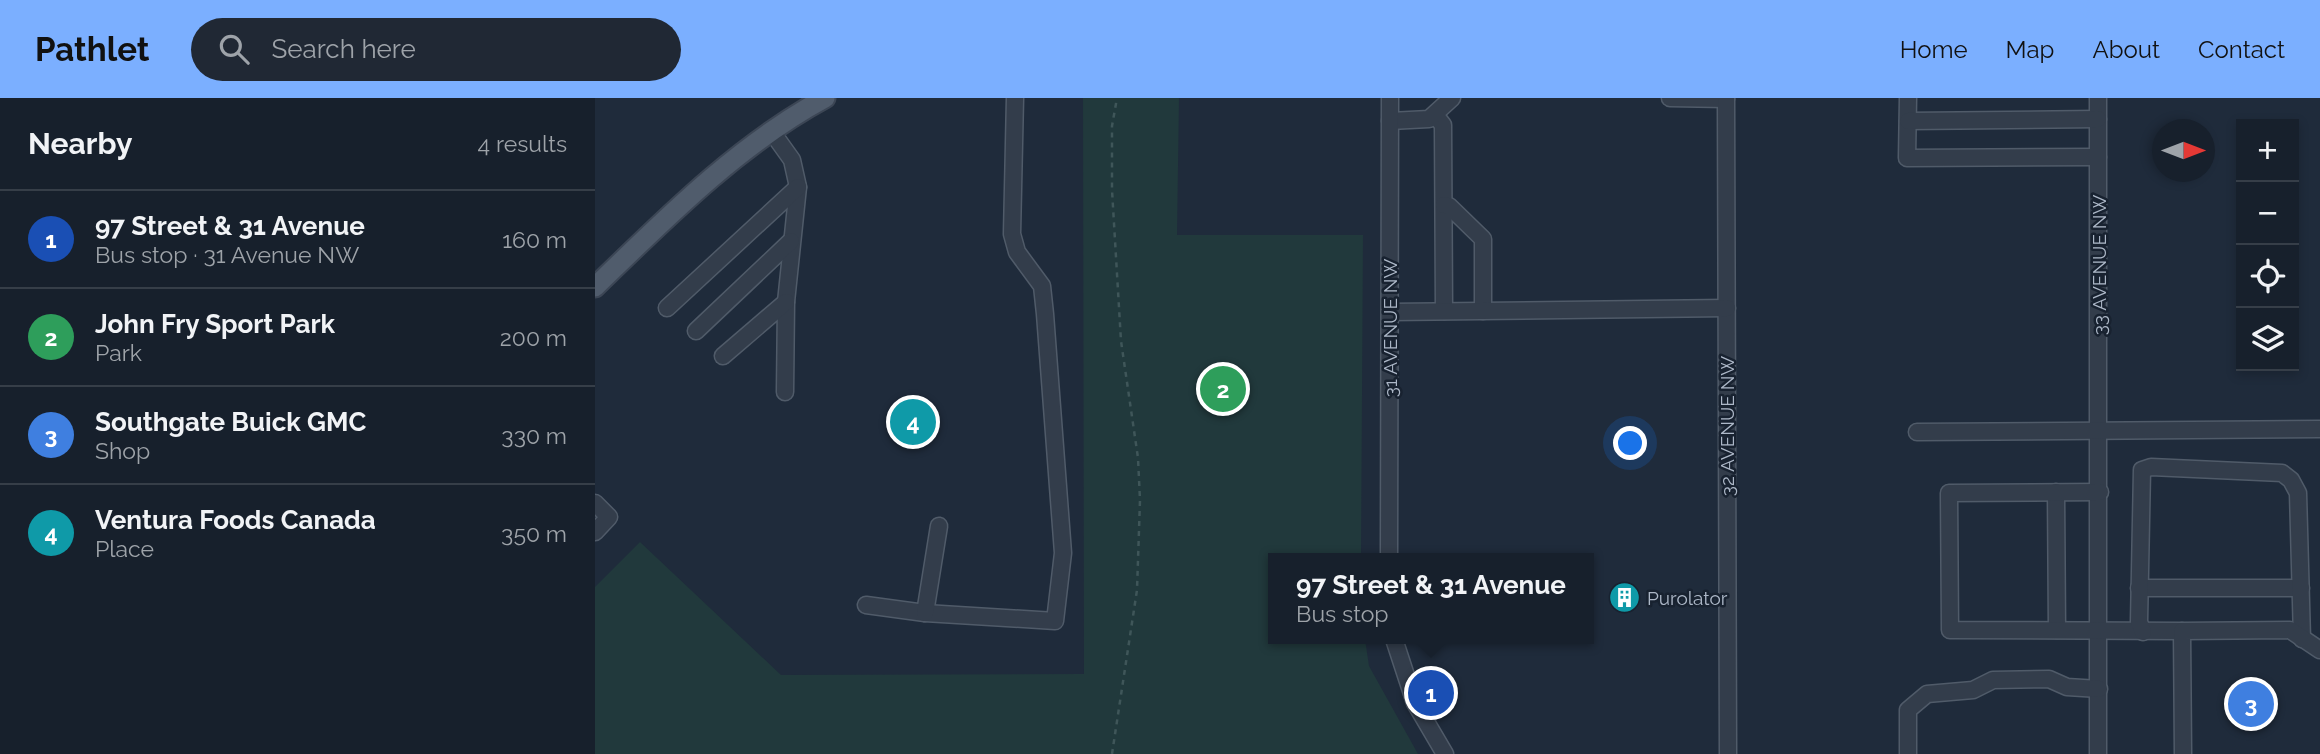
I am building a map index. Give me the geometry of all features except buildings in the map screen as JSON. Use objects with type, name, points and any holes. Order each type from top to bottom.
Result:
[{"type":"main road","points":[[595,287],[678,207],[816,100]]},
{"type":"street","points":[[866,605],[925,613],[1055,621],[1063,553],[1045,314],[1042,286],[1017,252],[1012,234],[1015,98]]},
{"type":"street","name":"31 AVENUE NW","points":[[1389,553],[1390,98]]},
{"type":"street","points":[[1390,121],[1425,121],[1452,98]]},
{"type":"street","points":[[1670,98],[1726,98]]},
{"type":"street","name":"32 AVENUE NW","points":[[1726,98],[1728,754]]},
{"type":"street","points":[[1908,98],[1907,158],[2098,158]]},
{"type":"street","name":"33 AVENUE NW","points":[[2098,98],[2098,754]]},
{"type":"street","points":[[1435,115],[1443,125],[1444,311]]},
{"type":"street","points":[[1908,121],[2098,119]]},
{"type":"street","points":[[772,132],[792,160],[797,187],[786,302],[785,393]]},
{"type":"street","points":[[667,308],[797,187]]},
{"type":"street","points":[[1444,205],[1449,206],[1483,239],[1483,311]]},
{"type":"street","points":[[697,331],[791,242]]},
{"type":"street","points":[[723,356],[786,302]]},
{"type":"street","points":[[1390,312],[1727,308]]},
{"type":"street","points":[[1917,432],[2319,429]]},
{"type":"street","points":[[2143,632],[2139,622],[2142,470],[2151,467],[2282,472],[2291,480],[2298,493],[2302,639]]},
{"type":"street","points":[[2056,492],[2057,630]]},
{"type":"street","points":[[2100,492],[1949,493],[1950,630],[2143,632],[2279,629],[2290,630],[2320,650]]},
{"type":"street","points":[[595,503],[609,517],[595,532]]},
{"type":"street","points":[[925,613],[939,526]]},
{"type":"street","points":[[2139,588],[2301,588]]},
{"type":"street","points":[[2182,631],[2183,754]]},
{"type":"street","points":[[1396,644],[1415,704],[1445,754]]},
{"type":"street","points":[[1908,754],[1907,710],[1927,694],[1973,690],[1993,680],[2049,679],[2067,687],[2099,689]]},
{"type":"path","points":[[1112,754],[1137,590],[1140,500],[1138,458],[1121,341],[1114,232],[1112,126],[1117,98]]},
{"type":"green space","points":[[1083,98],[1179,98],[1177,235],[1363,235],[1361,553],[1268,553],[1268,644],[1366,644],[1369,666],[1418,754],[595,754],[595,587],[640,542],[781,675],[1084,674]]},
{"type":"place","name":"John Fry Sport Park","points":[[1223,389]]},
{"type":"place","name":"Ventura Foods Canada","points":[[913,422]]},
{"type":"place","name":"Purolator","points":[[1624,598]]},
{"type":"place","name":"97 Street & 31 Avenue","points":[[1431,693]]},
{"type":"place","name":"Southgate Buick GMC","points":[[2251,704]]}]
